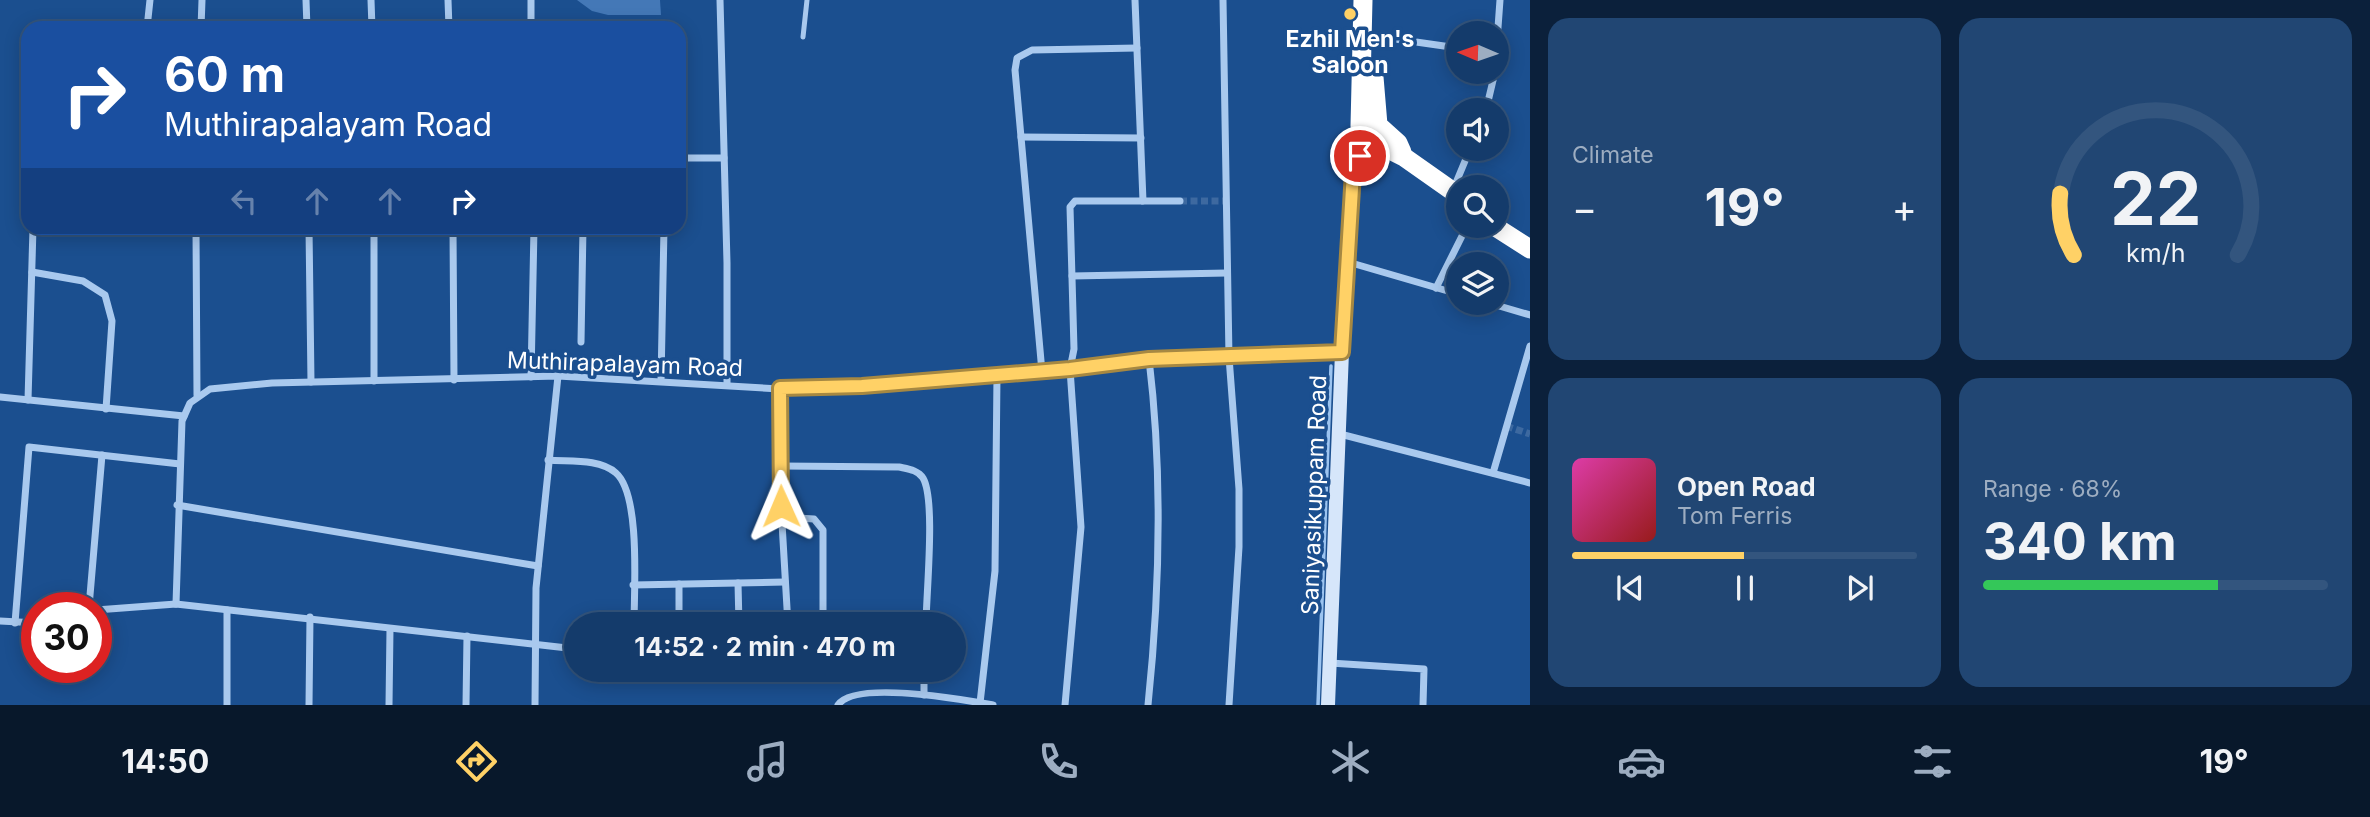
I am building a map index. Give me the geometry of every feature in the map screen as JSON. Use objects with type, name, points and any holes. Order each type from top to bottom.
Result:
[{"type":"highway","points":[[1363,0],[1360,126],[1373,132],[1446,186]]},
{"type":"highway","points":[[1373,132],[1376,0]]},
{"type":"highway","points":[[1509,236],[1530,249]]},
{"type":"street","points":[[148,21],[150,0]]},
{"type":"street","points":[[201,21],[202,0]]},
{"type":"street","points":[[306,0],[307,21]]},
{"type":"street","points":[[371,0],[372,21]]},
{"type":"street","points":[[448,0],[449,21]]},
{"type":"street","points":[[531,0],[531,21]]},
{"type":"street","points":[[720,0],[727,386]]},
{"type":"street","points":[[1135,0],[1143,201]]},
{"type":"street","points":[[1223,0],[1229,357],[1239,489],[1239,547],[1229,705]]},
{"type":"street","points":[[1498,21],[1500,0]]},
{"type":"street","points":[[1374,36],[1446,46]]},
{"type":"street","points":[[1042,372],[1014,70],[1017,58],[1032,50],[1137,48]]},
{"type":"street","name":"Saniyasikuppam Road","points":[[1328,705],[1342,352],[1353,172],[1373,132]]},
{"type":"street","points":[[1021,137],[1141,138]]},
{"type":"street","points":[[686,158],[724,158]]},
{"type":"street","points":[[1065,705],[1082,527],[1070,369],[1074,349],[1068,217],[1075,201],[1180,201]]},
{"type":"street","points":[[29,400],[33,235]]},
{"type":"street","points":[[176,604],[177,505],[184,416],[198,395],[196,235]]},
{"type":"street","points":[[309,235],[311,382]]},
{"type":"street","points":[[374,235],[374,381]]},
{"type":"street","points":[[453,235],[454,380]]},
{"type":"street","points":[[531,377],[534,235]]},
{"type":"street","points":[[581,342],[583,235]]},
{"type":"street","points":[[662,381],[664,235]]},
{"type":"street","points":[[1436,288],[1461,238]]},
{"type":"street","points":[[1348,262],[1446,291]]},
{"type":"street","points":[[32,272],[83,281],[105,295],[112,321],[106,409]]},
{"type":"street","points":[[1072,276],[1227,273]]},
{"type":"street","points":[[1509,309],[1530,315]]},
{"type":"street","points":[[1493,473],[1530,346]]},
{"type":"street","name":"Muthirapalayam Road","points":[[198,395],[223,387],[311,382],[558,376],[780,388],[862,386],[1042,372],[1149,359],[1342,352]]},
{"type":"street","points":[[1148,705],[1159,570],[1159,498],[1149,359]]},
{"type":"street","points":[[980,702],[995,572],[997,375]]},
{"type":"street","points":[[535,705],[534,646],[538,566],[558,376]]},
{"type":"street","points":[[780,388],[787,612]]},
{"type":"street","points":[[0,397],[184,416]]},
{"type":"street","points":[[1340,434],[1530,483]]},
{"type":"street","points":[[15,622],[29,447],[180,464]]},
{"type":"street","points":[[90,592],[102,455]]},
{"type":"street","points":[[548,460],[593,463],[616,473],[625,485],[630,503],[634,612]]},
{"type":"street","points":[[781,466],[899,467],[917,472],[923,478],[928,498],[926,612]]},
{"type":"street","points":[[177,505],[538,566]]},
{"type":"street","points":[[782,517],[814,519],[823,530],[823,612]]},
{"type":"street","points":[[633,584],[785,582]]},
{"type":"street","points":[[738,583],[739,612]]},
{"type":"street","points":[[679,584],[679,612]]},
{"type":"street","points":[[112,609],[176,604],[310,617],[390,629],[564,648]]},
{"type":"street","points":[[227,610],[227,705]]},
{"type":"street","points":[[309,705],[310,617]]},
{"type":"street","points":[[0,621],[21,622]]},
{"type":"street","points":[[390,629],[390,705]]},
{"type":"street","points":[[466,705],[467,636]]},
{"type":"street","points":[[1331,663],[1424,669],[1423,705]]},
{"type":"street","points":[[926,682],[931,705]]},
{"type":"street","points":[[838,705],[850,695],[928,695],[993,705]]},
{"type":"lane","points":[[803,37],[807,0]]},
{"type":"building","points":[[577,0],[660,0],[661,15],[608,15],[592,11]]},
{"type":"waterway","points":[[1318,705],[1331,366]]},
{"type":"tunnel","points":[[1180,201],[1226,201]]},
{"type":"tunnel","points":[[1506,426],[1530,434]]},
{"type":"place","name":"Ezhil Men's Saloon","points":[[1350,14]]},
{"type":"route","points":[[781,506],[780,388],[862,386],[1070,369],[1149,359],[1342,352],[1353,172],[1360,156]]}]
